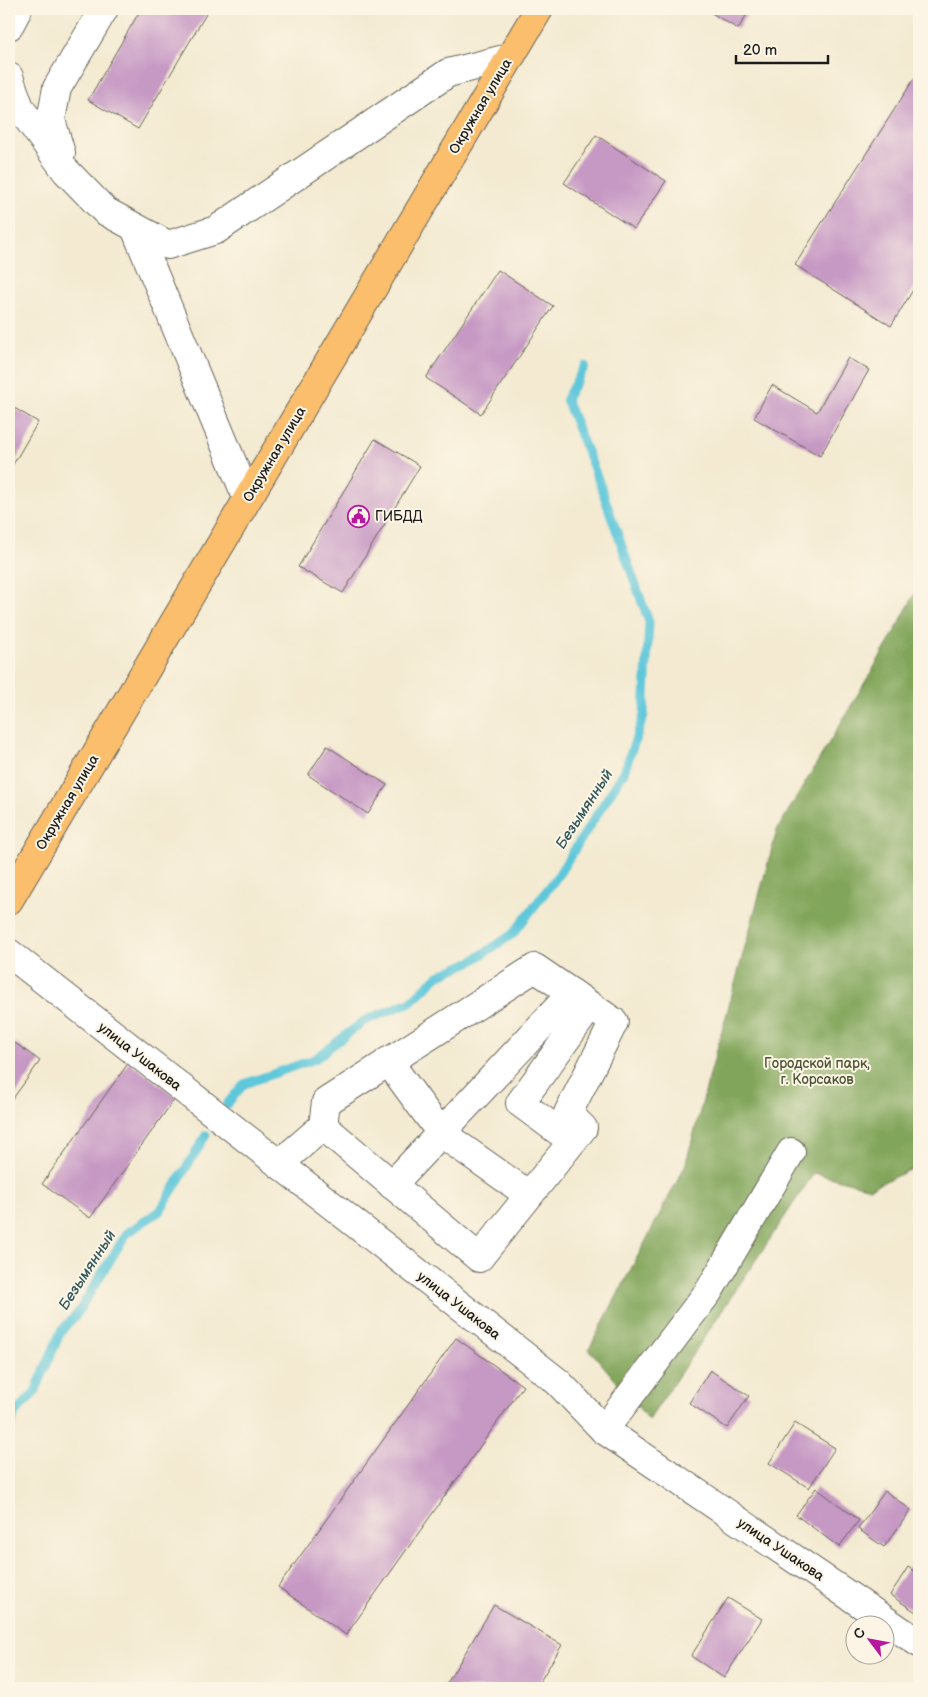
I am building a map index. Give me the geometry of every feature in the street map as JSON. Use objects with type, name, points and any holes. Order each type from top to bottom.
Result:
[{"type":"main road","name":"Окружная улица","points":[[9,900],[508,58],[539,9]]},
{"type":"street","points":[[9,26],[18,9]]},
{"type":"street","points":[[66,171],[51,120],[57,88],[104,9]]},
{"type":"street","points":[[9,77],[20,108],[66,171],[105,211],[168,245],[216,230],[448,72],[508,58]]},
{"type":"street","points":[[135,228],[248,498]]},
{"type":"street","name":"улица Ушакова","points":[[9,953],[558,1382],[604,1430],[919,1643]]},
{"type":"street","points":[[279,1164],[323,1126],[326,1102],[534,968],[614,1022],[568,1113],[583,1128],[479,1258],[323,1126]]},
{"type":"street","points":[[392,1185],[441,1133],[581,999]]},
{"type":"street","points":[[572,1141],[520,1103],[581,999]]},
{"type":"street","points":[[388,1061],[441,1133],[529,1195]]},
{"type":"street","points":[[604,1430],[709,1291],[791,1152]]},
{"type":"green space","name":"Городской парк, г. Корсаков","points":[[919,586],[919,1166],[870,1188],[814,1173],[649,1420],[589,1349],[685,1166],[777,830],[889,642]]},
{"type":"building","points":[[141,9],[209,9],[138,129],[88,100]]},
{"type":"building","points":[[705,9],[750,9],[738,29]]},
{"type":"building","points":[[919,71],[919,280],[891,326],[795,265]]},
{"type":"building","points":[[596,135],[666,181],[634,229],[564,183]]},
{"type":"building","points":[[498,270],[553,306],[481,414],[426,378]]},
{"type":"building","points":[[848,358],[869,370],[820,456],[754,418],[772,385],[817,412]]},
{"type":"building","points":[[9,405],[38,422],[11,468],[9,467]]},
{"type":"building","name":"ГИБДД","points":[[375,439],[420,466],[343,593],[298,567]]},
{"type":"building","points":[[327,746],[387,785],[368,814],[308,775]]},
{"type":"building","points":[[15,1043],[40,1061],[9,1104],[9,1051]]},
{"type":"building","points":[[129,1062],[176,1097],[90,1218],[42,1184]]},
{"type":"building","points":[[456,1338],[523,1386],[346,1635],[278,1587]]},
{"type":"building","points":[[710,1370],[749,1396],[727,1428],[689,1403]]},
{"type":"building","points":[[795,1423],[835,1448],[809,1488],[769,1463]]},
{"type":"building","points":[[816,1488],[859,1520],[839,1547],[796,1515]]},
{"type":"building","points":[[885,1491],[911,1510],[884,1547],[858,1529]]},
{"type":"building","points":[[908,1567],[919,1574],[919,1614],[890,1595]]},
{"type":"building","points":[[728,1598],[762,1619],[724,1678],[691,1656]]},
{"type":"building","points":[[494,1605],[562,1645],[536,1688],[444,1688]]},
{"type":"waterway","name":"Безымянный","points":[[227,1104],[244,1084],[315,1059],[364,1021],[410,1002],[438,976],[474,960],[513,934],[557,877],[624,772],[644,715],[649,622],[598,479],[566,399],[585,366]]},
{"type":"waterway","name":"Безымянный","points":[[9,1433],[15,1413],[35,1392],[61,1331],[77,1314],[127,1233],[160,1211],[206,1135]]},
{"type":"place","name":"ГИБДД","points":[[359,516]]}]
